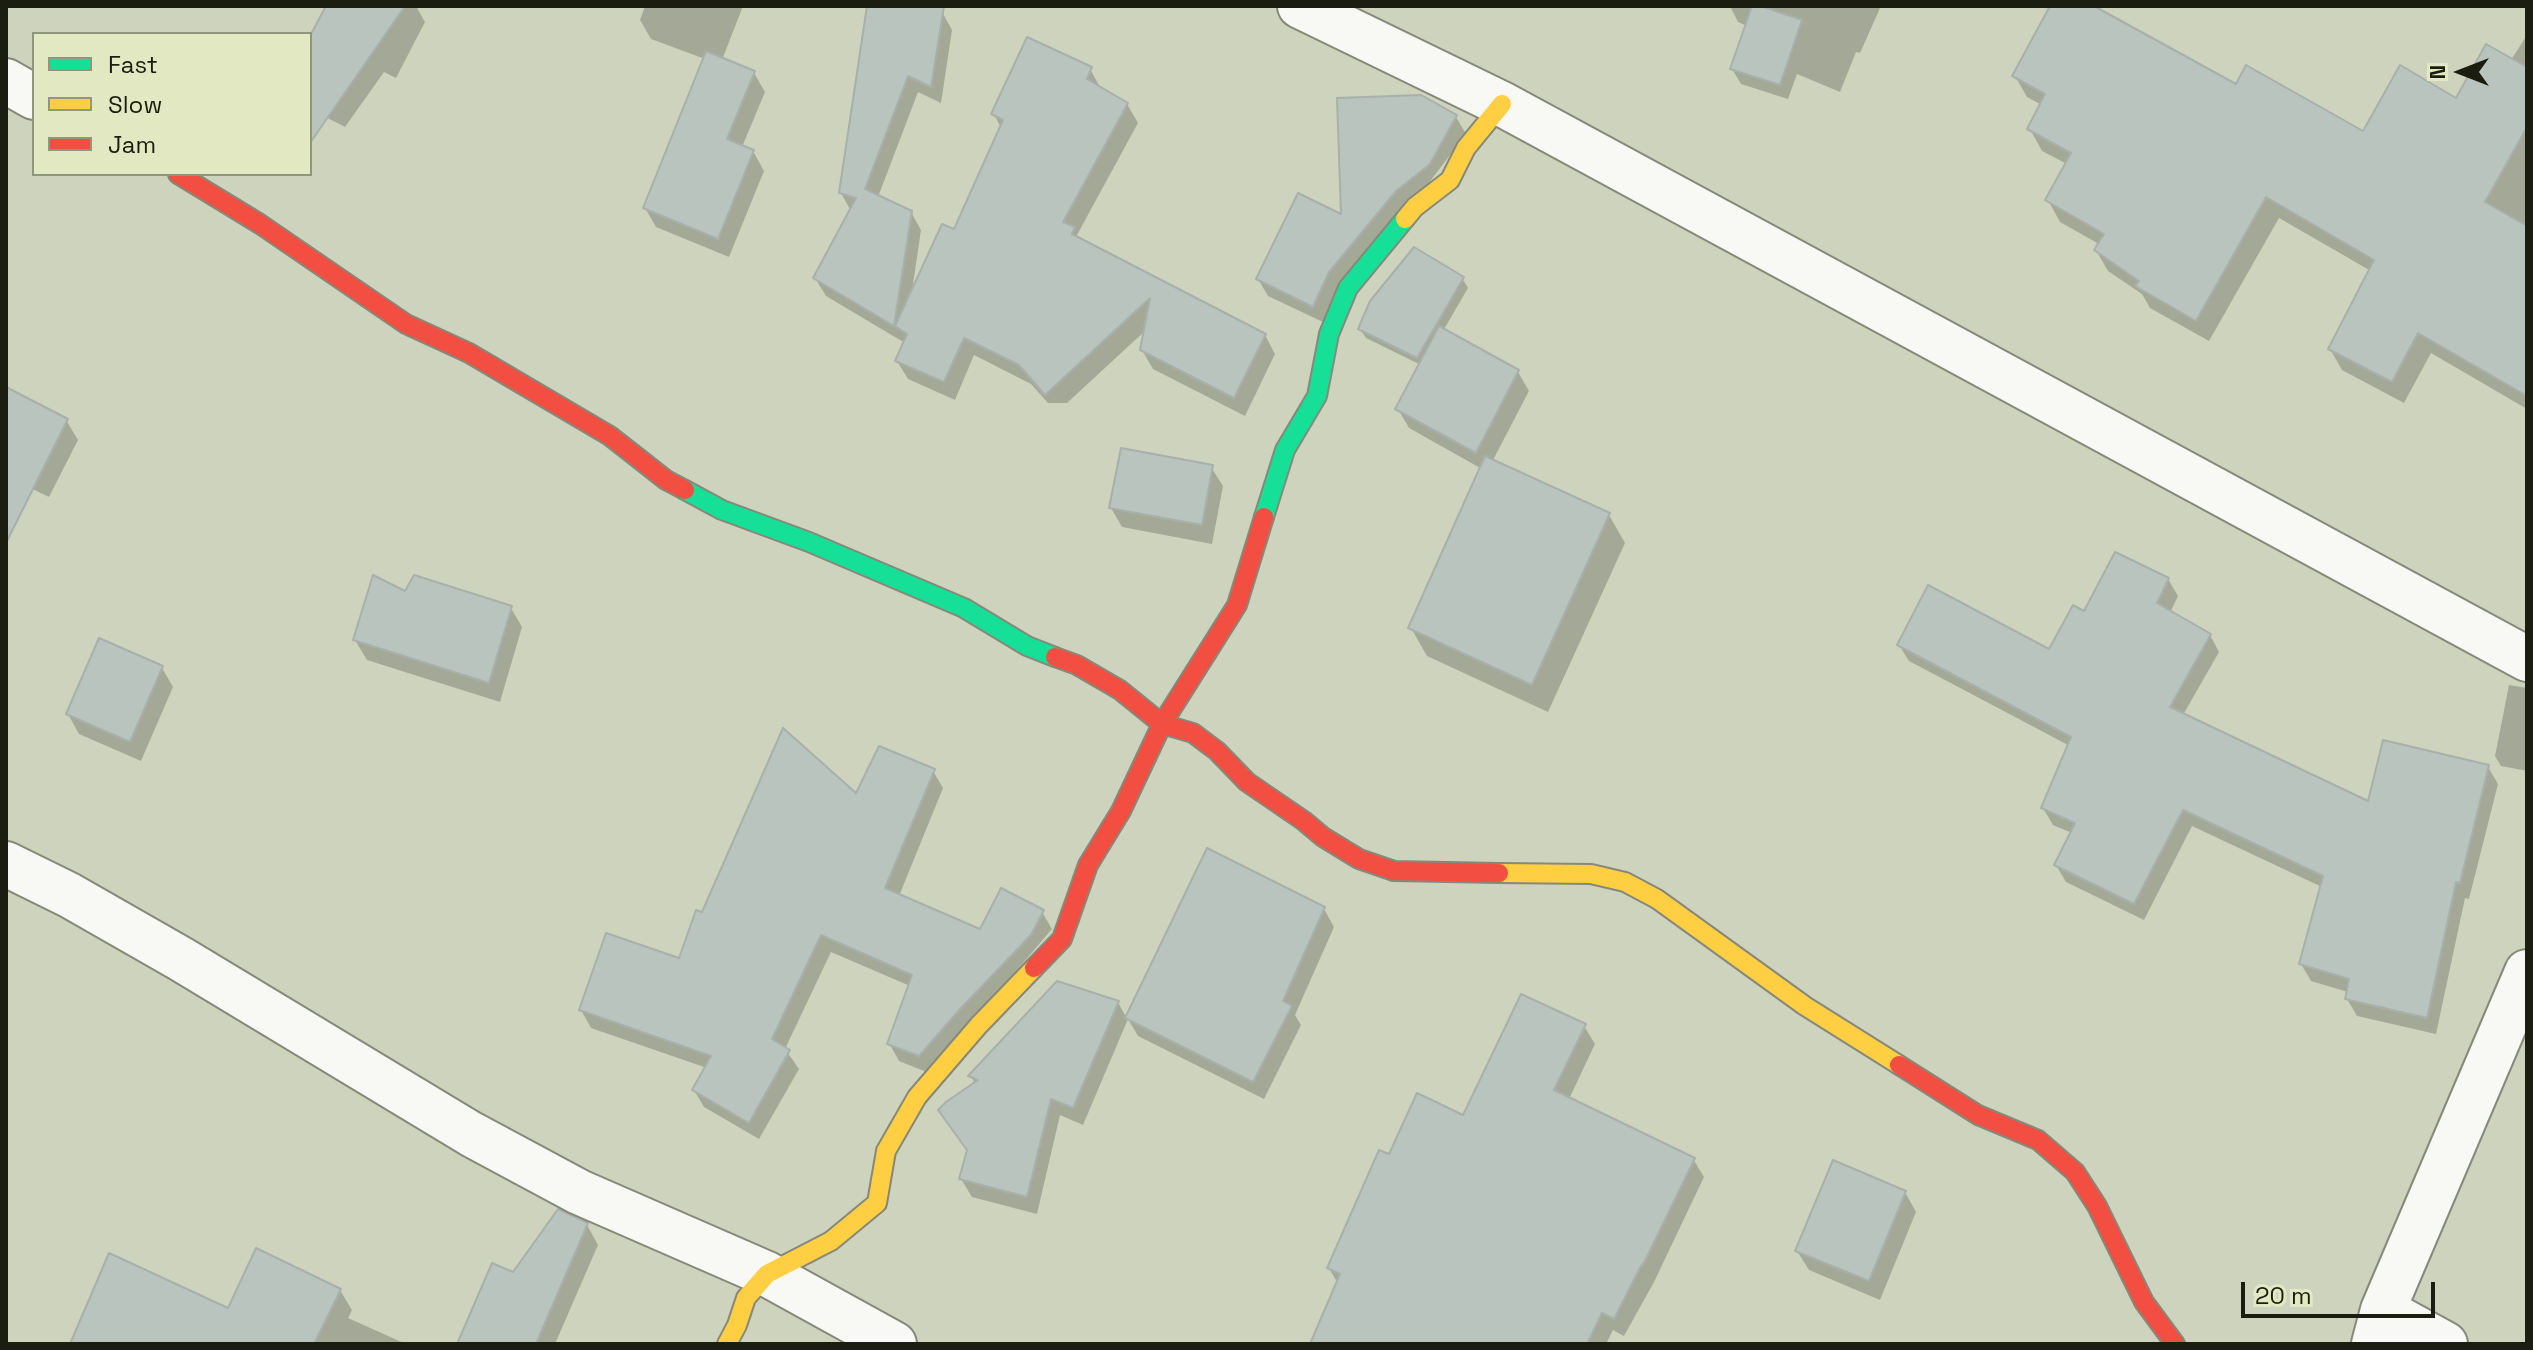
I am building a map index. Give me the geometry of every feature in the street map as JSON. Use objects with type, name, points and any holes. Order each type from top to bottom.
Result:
[{"type":"street","points":[[1300,6],[1502,104],[2527,659]]},
{"type":"street","points":[[6,81],[32,96]]},
{"type":"street","points":[[727,1344],[746,1298],[767,1274],[831,1241],[877,1203],[886,1151],[917,1097],[979,1025],[1062,939],[1088,865],[1121,811],[1162,724],[1237,605],[1285,450],[1317,396],[1329,334],[1348,288],[1415,207],[1450,180],[1466,148],[1502,104]]},
{"type":"street","points":[[181,176],[260,224],[406,324],[469,353],[610,436],[666,480],[722,510],[809,542],[964,608],[1027,646],[1077,665],[1109,684],[1162,724],[1193,733],[1217,751],[1247,782],[1359,859],[1394,871],[1591,874],[1625,882],[1657,899],[1805,1006],[1978,1115],[2038,1140],[2075,1172],[2097,1206],[2144,1302],[2175,1344]]},
{"type":"street","points":[[6,864],[69,895],[181,959],[471,1134],[579,1192],[767,1274],[894,1344]]},
{"type":"street","points":[[2445,1344],[2379,1327],[2527,972]]},
{"type":"building","points":[[326,6],[405,6],[312,140],[312,32]]},
{"type":"building","points":[[867,6],[944,6],[931,87],[908,76],[865,189],[912,211],[894,326],[813,278],[856,198],[839,193]]},
{"type":"building","points":[[1752,6],[1802,20],[1780,85],[1730,69]]},
{"type":"building","points":[[2050,6],[2094,6],[2236,84],[2246,65],[2363,131],[2400,65],[2456,98],[2486,44],[2527,67],[2527,127],[2485,202],[2527,226],[2527,396],[2418,333],[2392,382],[2328,349],[2374,260],[2266,197],[2196,321],[2135,286],[2139,281],[2094,250],[2104,234],[2045,200],[2071,153],[2027,129],[2045,94],[2012,76]]},
{"type":"building","points":[[1027,37],[1092,67],[1087,79],[1128,103],[1063,222],[1075,227],[1072,234],[1266,334],[1234,398],[1140,350],[1150,298],[1045,395],[1019,365],[964,338],[944,382],[895,361],[907,334],[895,326],[942,224],[954,229],[1003,120],[991,114]]},
{"type":"building","points":[[706,51],[755,71],[727,139],[754,150],[718,239],[643,208]]},
{"type":"building","points":[[1421,95],[1457,115],[1430,164],[1396,191],[1329,272],[1313,307],[1256,279],[1298,193],[1341,214],[1337,98]]},
{"type":"building","points":[[1414,247],[1464,277],[1417,358],[1358,329],[1370,301]]},
{"type":"building","points":[[1439,326],[1519,370],[1476,453],[1395,409]]},
{"type":"building","points":[[6,387],[68,419],[6,543]]},
{"type":"building","points":[[1121,448],[1213,465],[1202,525],[1109,508]]},
{"type":"building","points":[[1485,456],[1610,513],[1532,685],[1408,628]]},
{"type":"building","points":[[2115,552],[2169,578],[2157,603],[2211,634],[2170,707],[2368,801],[2383,740],[2489,765],[2460,883],[2456,882],[2427,1018],[2345,999],[2349,979],[2299,964],[2323,876],[2183,810],[2134,904],[2054,865],[2075,823],[2041,808],[2071,737],[1897,645],[1928,585],[2049,649],[2073,605],[2084,611]]},
{"type":"building","points":[[373,575],[405,591],[414,575],[512,606],[489,683],[353,640]]},
{"type":"building","points":[[99,638],[163,666],[130,742],[66,714]]},
{"type":"building","points":[[783,728],[856,793],[879,746],[935,769],[885,888],[980,929],[1001,888],[1044,910],[1031,935],[919,1056],[887,1044],[912,975],[821,935],[772,1039],[790,1050],[749,1123],[692,1090],[711,1056],[579,1010],[606,933],[679,958],[696,910],[702,912]]},
{"type":"building","points":[[1207,848],[1325,907],[1283,1001],[1292,1006],[1253,1082],[1125,1018]]},
{"type":"building","points":[[1057,981],[1119,1001],[1073,1108],[1051,1099],[1027,1197],[959,1179],[967,1150],[938,1110],[978,1080],[968,1076]]},
{"type":"building","points":[[1521,994],[1586,1024],[1554,1090],[1695,1158],[1614,1319],[1602,1313],[1587,1344],[1310,1344],[1340,1274],[1327,1268],[1379,1150],[1389,1154],[1417,1093],[1463,1115]]},
{"type":"building","points":[[1833,1160],[1906,1191],[1869,1281],[1795,1251]]},
{"type":"building","points":[[558,1209],[588,1223],[536,1344],[457,1344],[492,1263],[513,1272]]},
{"type":"building","points":[[256,1248],[341,1289],[314,1344],[70,1344],[109,1253],[228,1308]]},
{"type":"traffic: fast","points":[[1264,517],[1285,450],[1317,396],[1329,334],[1348,288],[1405,219]]},
{"type":"traffic: fast","points":[[685,490],[722,510],[809,542],[964,608],[1027,646],[1055,657]]},
{"type":"traffic: slow","points":[[1405,219],[1415,207],[1450,180],[1466,148],[1502,104]]},
{"type":"traffic: slow","points":[[1499,873],[1591,874],[1625,882],[1657,899],[1805,1006],[1899,1065]]},
{"type":"traffic: slow","points":[[727,1344],[746,1298],[767,1274],[831,1241],[877,1203],[886,1151],[917,1097],[979,1025],[1034,968]]},
{"type":"traffic: jam","points":[[181,176],[260,224],[406,324],[469,353],[610,436],[666,480],[685,490]]},
{"type":"traffic: jam","points":[[1034,968],[1062,939],[1088,865],[1121,811],[1162,724],[1237,605],[1264,517]]},
{"type":"traffic: jam","points":[[1055,657],[1077,665],[1120,690],[1162,724],[1193,733],[1217,751],[1247,782],[1359,859],[1394,871],[1499,873]]},
{"type":"traffic: jam","points":[[1899,1065],[1978,1115],[2038,1140],[2075,1172],[2097,1206],[2144,1302],[2175,1344]]}]
